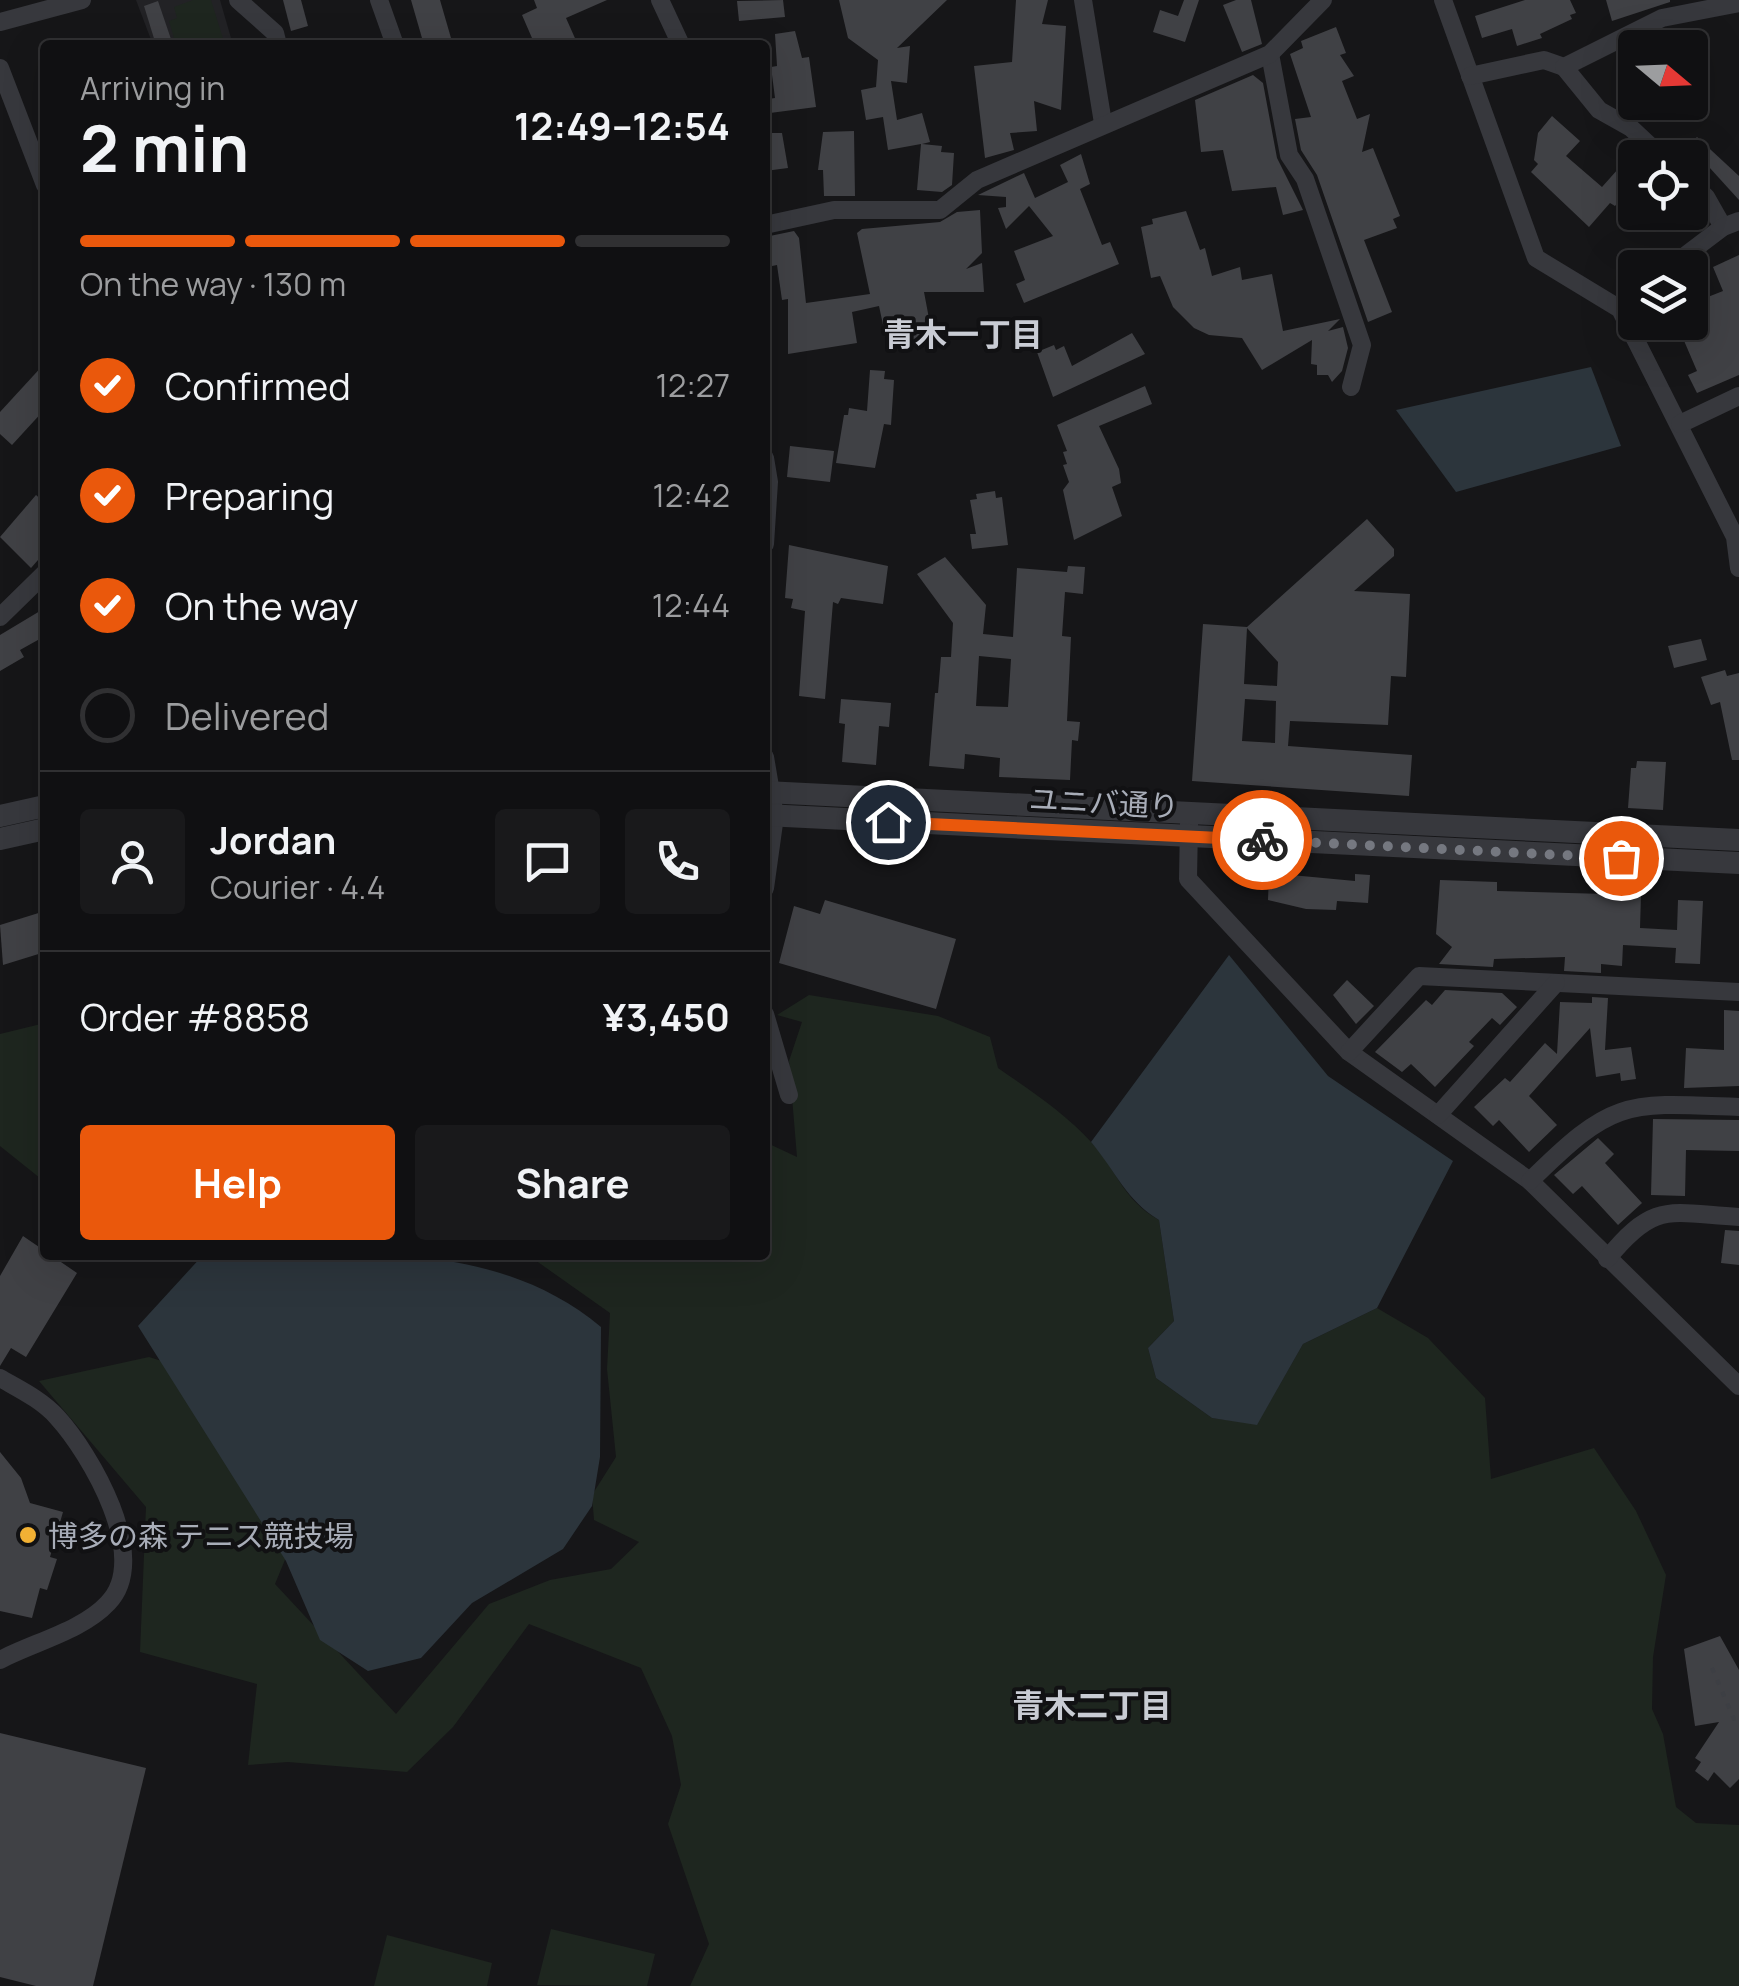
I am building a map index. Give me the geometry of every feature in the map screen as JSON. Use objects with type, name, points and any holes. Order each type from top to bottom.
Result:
[{"type":"street","points":[[0,22],[82,0]]},
{"type":"street","points":[[238,0],[274,33],[276,40]]},
{"type":"street","points":[[379,0],[392,40]]},
{"type":"street","points":[[660,0],[679,40]]},
{"type":"street","points":[[1083,0],[1103,122]]},
{"type":"street","points":[[770,224],[834,210],[940,210],[978,180],[1103,122],[1270,54],[1323,0]]},
{"type":"street","points":[[1443,0],[1536,258],[1618,308]]},
{"type":"street","points":[[1564,67],[1662,18],[1739,3]]},
{"type":"street","points":[[1270,54],[1288,155],[1305,180],[1362,344],[1351,387]]},
{"type":"street","points":[[1470,76],[1544,60],[1564,67],[1599,110],[1643,140]]},
{"type":"street","points":[[0,68],[40,172]]},
{"type":"street","points":[[1694,250],[1731,224],[1708,199]]},
{"type":"street","points":[[1642,340],[1735,537],[1739,568]]},
{"type":"street","points":[[1680,424],[1739,396]]},
{"type":"street","points":[[0,616],[40,578]]},
{"type":"street","name":"ユニバ通り","points":[[770,804],[1188,825],[1739,863]]},
{"type":"street","points":[[0,816],[40,807]]},
{"type":"street","points":[[1188,825],[1188,879],[1349,1052],[1530,1181],[1739,1386]]},
{"type":"street","name":"ユニバ通り","points":[[1188,825],[1739,840]]},
{"type":"street","points":[[0,838],[40,830]]},
{"type":"street","points":[[1349,1052],[1419,976],[1739,992]]},
{"type":"street","points":[[1438,1116],[1556,983]]},
{"type":"street","points":[[770,1031],[789,1095]]},
{"type":"street","points":[[1530,1181],[1583,1128],[1612,1113],[1655,1104],[1739,1107]]},
{"type":"street","points":[[1607,1260],[1628,1233],[1659,1213],[1739,1218]]},
{"type":"street","points":[[0,1378],[54,1413],[80,1444],[100,1480],[125,1548],[111,1601],[92,1616],[0,1660]]},
{"type":"path","points":[[1712,1668],[1734,1719],[1739,1718]]},
{"type":"shaded area","points":[[136,0],[220,0],[232,40],[151,40]]},
{"type":"shaded area","points":[[193,0],[211,0],[223,40],[175,40],[169,21],[177,18],[174,7]]},
{"type":"shaded area","points":[[1591,367],[1621,446],[1456,492],[1396,410]]},
{"type":"shaded area","points":[[1229,955],[1328,1076],[1453,1161],[1377,1308],[1303,1344],[1257,1425],[1212,1418],[1156,1378],[1148,1348],[1174,1321],[1159,1220],[1129,1194],[1091,1142]]},
{"type":"shaded area","points":[[809,995],[938,1016],[990,1037],[998,1068],[1082,1132],[1129,1194],[1159,1220],[1174,1321],[1148,1348],[1156,1378],[1212,1418],[1257,1424],[1303,1344],[1377,1308],[1428,1338],[1485,1398],[1491,1479],[1594,1448],[1636,1511],[1666,1575],[1653,1657],[1652,1709],[1663,1734],[1676,1807],[1696,1823],[1739,1825],[1739,1986],[690,1986],[709,1944],[668,1824],[681,1785],[672,1736],[641,1668],[529,1624],[453,1727],[407,1772],[288,1762],[248,1765],[257,1684],[140,1652],[146,1507],[39,1381],[149,1357],[258,1391],[315,1487],[275,1584],[396,1714],[489,1604],[550,1580],[611,1569],[639,1542],[594,1520],[592,1495],[616,1457],[607,1369],[610,1313],[535,1260],[770,1260],[770,1144],[797,1157],[789,1061],[802,1022],[777,1015]]},
{"type":"shaded area","points":[[40,1024],[40,1178],[0,1146],[0,1034]]},
{"type":"shaded area","points":[[198,1260],[440,1260],[511,1277],[557,1297],[601,1327],[600,1457],[592,1506],[563,1549],[472,1603],[421,1658],[368,1671],[320,1640],[286,1561],[138,1326]]},
{"type":"shaded area","points":[[551,1929],[655,1954],[647,1986],[537,1985]]},
{"type":"shaded area","points":[[387,1935],[492,1963],[487,1986],[374,1986]]},
{"type":"building","points":[[283,0],[301,0],[308,26],[291,31]]},
{"type":"building","points":[[411,0],[440,0],[452,40],[423,40]]},
{"type":"building","points":[[534,0],[607,0],[566,18],[576,40],[533,40],[522,15],[537,8]]},
{"type":"building","points":[[783,0],[785,17],[739,21],[737,1]]},
{"type":"building","points":[[839,0],[947,0],[897,48],[910,46],[907,83],[891,81],[897,120],[922,113],[930,142],[922,144],[942,146],[941,152],[954,153],[952,185],[942,192],[917,190],[921,144],[888,150],[883,117],[866,120],[861,90],[876,87],[878,60],[848,38]]},
{"type":"building","points":[[1016,0],[1048,0],[1042,24],[1066,26],[1061,110],[1034,101],[1037,131],[1010,133],[1014,150],[985,158],[974,66],[1012,62]]},
{"type":"building","points":[[1184,0],[1199,0],[1185,42],[1153,32],[1160,10],[1178,16]]},
{"type":"building","points":[[1251,0],[1262,44],[1242,52],[1223,5]]},
{"type":"building","points":[[1525,0],[1570,0],[1576,13],[1570,15],[1572,19],[1540,34],[1542,38],[1517,46],[1512,29],[1482,38],[1475,16]]},
{"type":"building","points":[[1606,0],[1670,0],[1670,2],[1612,21]]},
{"type":"building","points":[[158,1],[171,40],[154,40],[144,6]]},
{"type":"building","points":[[1336,27],[1346,53],[1340,55],[1354,76],[1342,81],[1357,119],[1370,114],[1362,152],[1373,148],[1400,216],[1393,219],[1397,228],[1364,240],[1392,312],[1368,322],[1317,175],[1301,150],[1295,119],[1311,117],[1290,54],[1303,48],[1301,41]]},
{"type":"building","points":[[795,31],[802,58],[809,57],[816,107],[770,113],[770,99],[775,98],[771,67],[777,66],[775,34]]},
{"type":"building","points":[[1253,75],[1263,83],[1277,158],[1303,210],[1283,215],[1276,187],[1232,191],[1223,150],[1201,152],[1195,100]]},
{"type":"building","points":[[1552,116],[1580,141],[1566,156],[1602,187],[1618,169],[1618,203],[1615,206],[1610,203],[1589,227],[1531,172],[1538,164],[1534,160],[1538,133]]},
{"type":"building","points":[[854,131],[855,196],[824,196],[823,170],[818,170],[823,132]]},
{"type":"building","points":[[770,133],[782,133],[788,168],[770,170]]},
{"type":"building","points":[[1708,147],[1739,176],[1739,200],[1708,166]]},
{"type":"building","points":[[1081,154],[1090,184],[1080,189],[1102,245],[1110,242],[1119,264],[1024,303],[1016,284],[1025,280],[1014,251],[1053,236],[1029,206],[1006,229],[998,208],[1006,207],[1006,197],[978,195],[1024,173],[1035,198],[1068,182],[1060,165]]},
{"type":"building","points":[[980,210],[982,253],[966,269],[982,263],[984,292],[924,292],[934,345],[905,346],[893,341],[891,333],[885,334],[879,306],[852,312],[857,343],[788,354],[788,299],[782,300],[777,265],[772,266],[770,236],[794,231],[799,238],[806,303],[870,294],[857,233],[862,229],[940,222],[957,212]]},
{"type":"building","points":[[1186,211],[1200,250],[1205,248],[1212,276],[1240,267],[1242,280],[1272,274],[1283,331],[1340,319],[1328,331],[1343,327],[1348,348],[1342,371],[1332,382],[1328,375],[1317,375],[1317,365],[1311,364],[1312,340],[1262,370],[1242,338],[1209,335],[1194,328],[1173,307],[1160,276],[1151,278],[1141,227],[1153,224],[1152,219]]},
{"type":"building","points":[[1739,255],[1739,375],[1697,393],[1688,375],[1697,371],[1684,340],[1708,340],[1708,297],[1723,291],[1713,267]]},
{"type":"building","points":[[1132,333],[1145,354],[1053,397],[1037,352],[1054,345],[1056,350],[1064,346],[1072,366]]},
{"type":"building","points":[[40,368],[40,414],[12,445],[0,434],[0,412]]},
{"type":"building","points":[[870,370],[885,371],[884,379],[894,380],[891,425],[884,424],[875,468],[836,463],[844,415],[848,415],[849,408],[867,411]]},
{"type":"building","points":[[1145,386],[1152,404],[1099,426],[1119,469],[1121,483],[1112,487],[1122,516],[1074,540],[1063,490],[1069,482],[1063,465],[1067,464],[1063,452],[1067,451],[1057,425]]},
{"type":"building","points":[[790,446],[834,451],[830,482],[787,477]]},
{"type":"building","points":[[995,491],[996,498],[1002,497],[1008,545],[972,549],[970,534],[976,534],[970,500],[977,499],[976,494]]},
{"type":"building","points":[[36,495],[40,499],[40,558],[31,568],[0,537]]},
{"type":"building","points":[[1367,519],[1394,549],[1394,556],[1354,591],[1410,594],[1406,677],[1391,676],[1388,725],[1290,721],[1288,746],[1412,755],[1409,796],[1192,781],[1203,624],[1247,627]],"holes":[[[1247,628],[1278,662],[1277,686],[1244,684]],[[1245,699],[1276,701],[1275,743],[1242,741]]]},
{"type":"building","points":[[789,545],[888,566],[883,604],[841,598],[838,604],[833,602],[825,699],[799,696],[805,611],[791,608],[793,599],[785,598]]},
{"type":"building","points":[[945,557],[986,605],[983,634],[1013,637],[1017,568],[1067,572],[1068,566],[1085,567],[1083,594],[1065,592],[1062,636],[1071,637],[1067,721],[1080,722],[1078,741],[1072,740],[1070,780],[999,777],[1000,758],[965,754],[964,769],[929,766],[941,657],[951,657],[953,623],[917,574]],"holes":[[[979,656],[1011,659],[1008,707],[976,706]]]},
{"type":"building","points":[[40,611],[40,639],[20,650],[24,657],[0,671],[0,635]]},
{"type":"building","points":[[1701,639],[1707,660],[1674,668],[1668,646]]},
{"type":"building","points":[[1725,670],[1727,676],[1739,673],[1739,760],[1732,760],[1720,702],[1711,705],[1701,677]]},
{"type":"building","points":[[841,699],[891,703],[889,727],[879,726],[876,765],[842,762],[845,724],[839,723]]},
{"type":"building","points":[[1637,761],[1666,762],[1663,810],[1628,808],[1631,768],[1636,768]]},
{"type":"building","points":[[1269,873],[1355,881],[1355,874],[1370,875],[1368,903],[1337,901],[1336,910],[1306,909],[1268,900]]},
{"type":"building","points":[[1440,880],[1497,882],[1497,891],[1641,895],[1640,928],[1677,930],[1678,900],[1703,901],[1700,964],[1675,963],[1676,948],[1623,945],[1622,966],[1601,964],[1601,973],[1564,971],[1565,957],[1494,959],[1493,967],[1439,964],[1452,947],[1436,934]]},
{"type":"building","points":[[825,900],[956,939],[936,1009],[779,963],[794,906],[820,914]]},
{"type":"building","points":[[40,913],[40,954],[3,965],[0,925]]},
{"type":"building","points":[[1347,980],[1374,1006],[1356,1024],[1333,995]]},
{"type":"building","points":[[1445,990],[1502,993],[1517,1007],[1500,1025],[1492,1018],[1469,1042],[1474,1046],[1435,1087],[1411,1064],[1402,1072],[1375,1052],[1426,1000],[1432,1005]]},
{"type":"building","points":[[1592,997],[1608,998],[1605,1050],[1631,1047],[1636,1079],[1621,1081],[1620,1073],[1596,1077],[1590,1028],[1529,1096],[1557,1125],[1529,1152],[1499,1120],[1493,1126],[1474,1107],[1505,1078],[1510,1082],[1545,1043],[1557,1054],[1560,1002],[1592,1003]]},
{"type":"building","points":[[1724,1010],[1739,1011],[1739,1086],[1684,1088],[1686,1048],[1724,1050]]},
{"type":"building","points":[[1653,1119],[1739,1120],[1739,1151],[1686,1150],[1685,1196],[1651,1195]]},
{"type":"building","points":[[1598,1138],[1614,1154],[1605,1163],[1642,1203],[1618,1225],[1582,1186],[1573,1194],[1554,1175]]},
{"type":"building","points":[[1725,1230],[1739,1231],[1739,1265],[1721,1263]]},
{"type":"building","points":[[23,1236],[40,1248],[40,1260],[58,1260],[77,1273],[26,1357],[11,1348],[0,1366],[0,1276]]},
{"type":"building","name":"博多の森 テニス競技場","points":[[0,1452],[21,1478],[30,1503],[63,1512],[50,1557],[57,1559],[47,1590],[40,1588],[32,1618],[0,1611]]},
{"type":"building","points":[[1720,1636],[1739,1670],[1739,1779],[1730,1788],[1714,1772],[1708,1781],[1695,1771],[1701,1762],[1695,1758],[1719,1722],[1695,1726],[1684,1649]]},
{"type":"building","points":[[0,1733],[146,1768],[93,1986],[36,1986],[0,1977]]},
{"type":"way so far","points":[[1262,840],[1621,858]]},
{"type":"place","name":"博多の森 テニス競技場","points":[[28,1535]]},
{"type":"district","name":"青木一丁目","points":[[963,334]]},
{"type":"district","name":"青木二丁目","points":[[1092,1705]]},
{"type":"route","points":[[888,822],[1262,840]]}]
